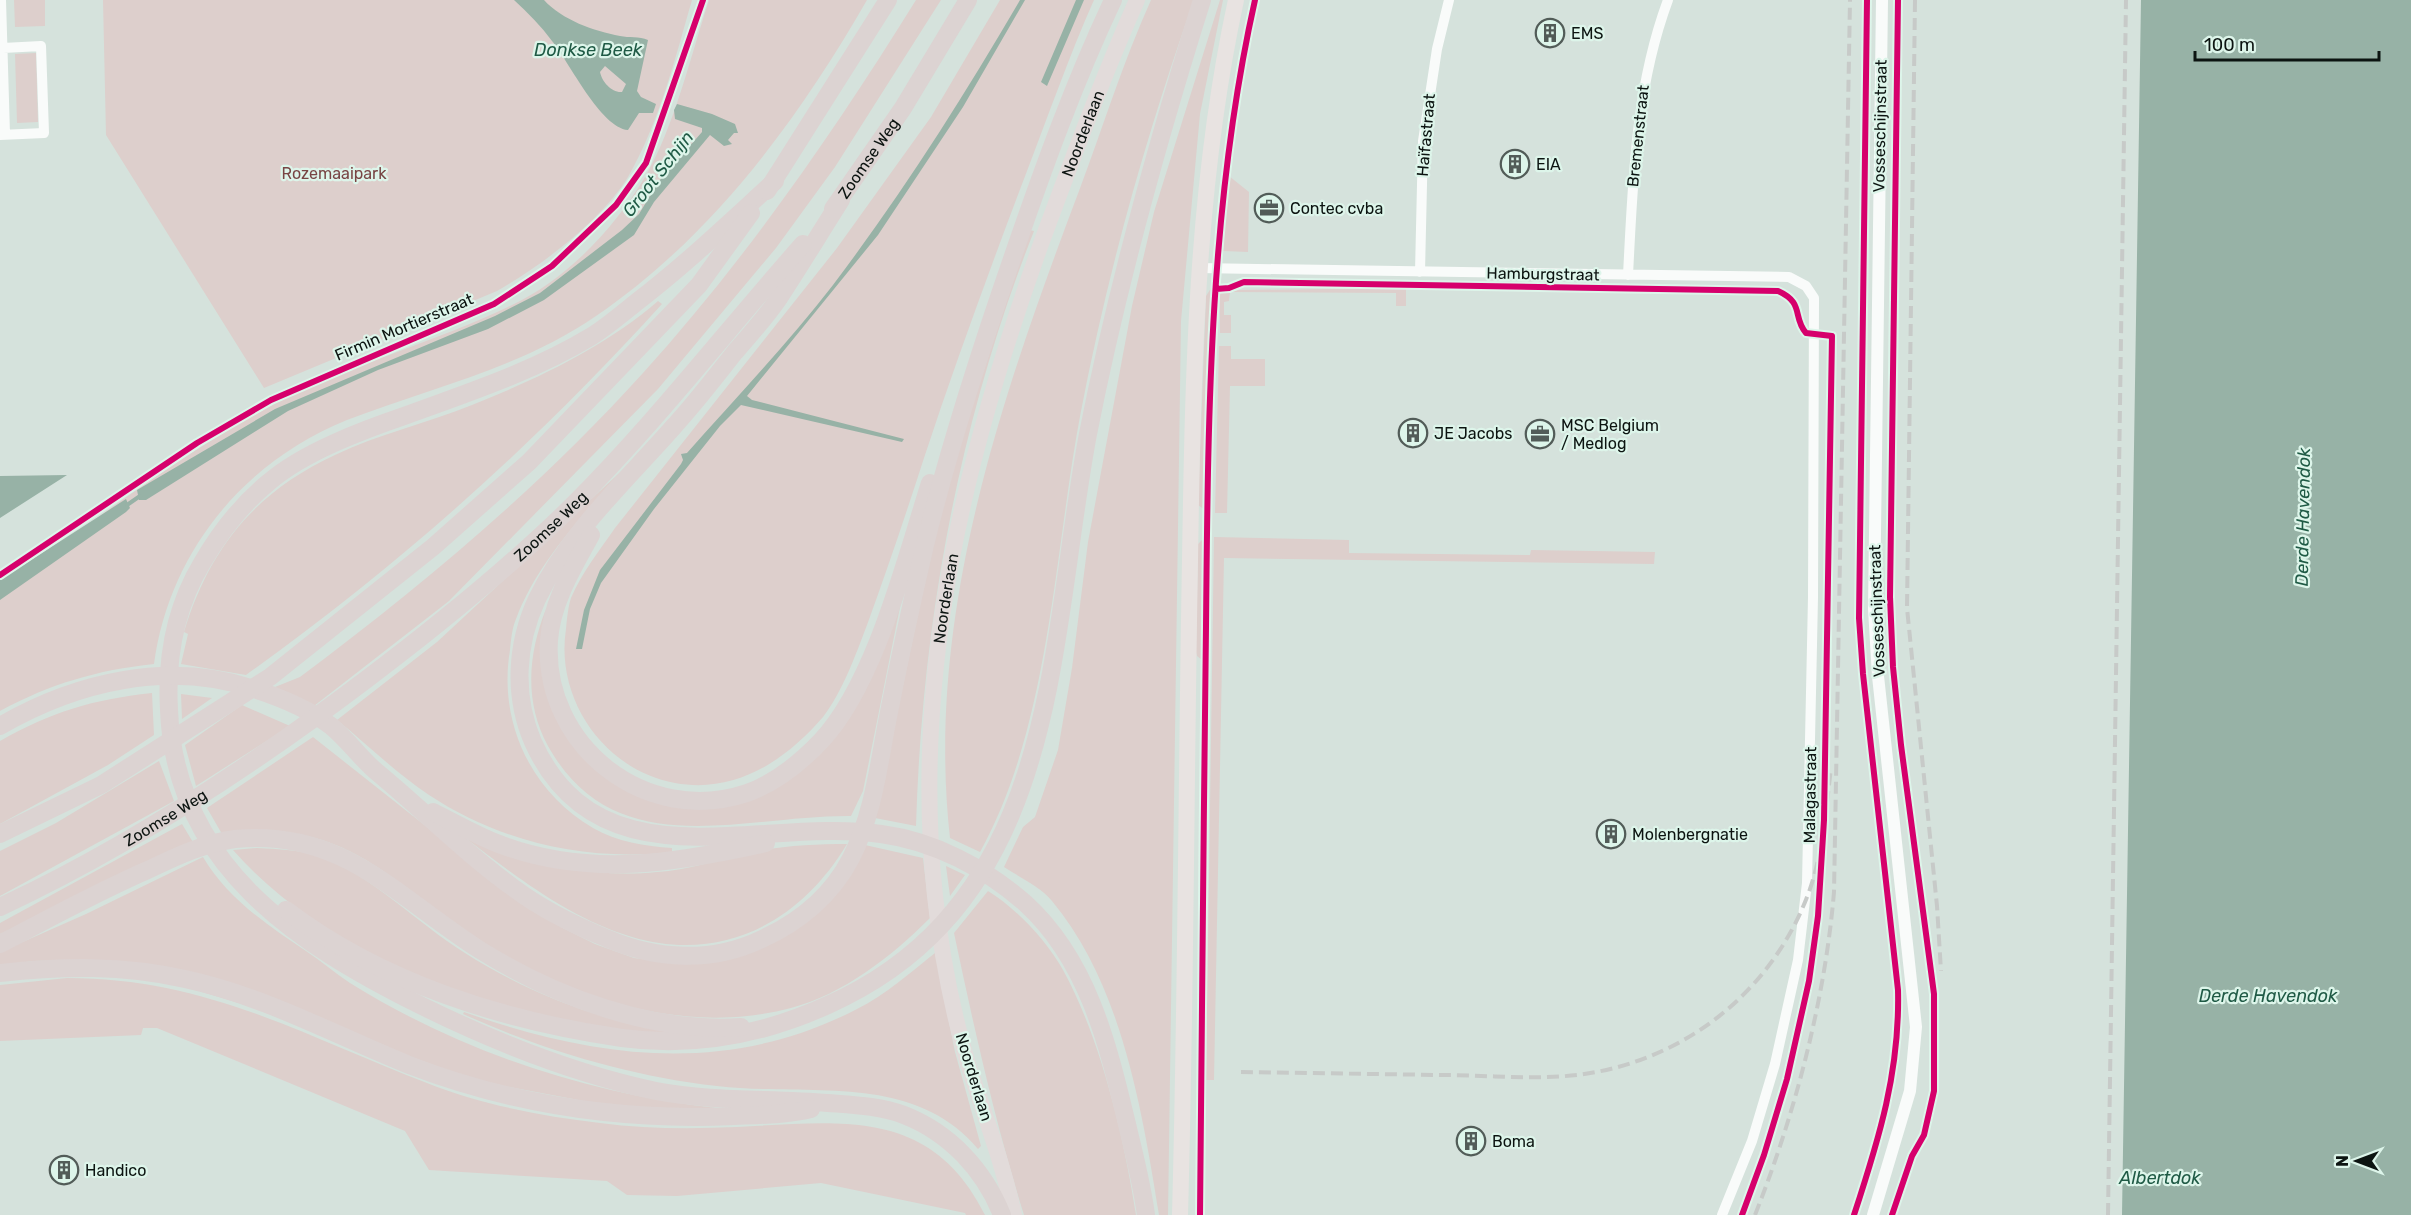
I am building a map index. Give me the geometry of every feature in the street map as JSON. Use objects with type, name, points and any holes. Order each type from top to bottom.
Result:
[{"type":"highway","points":[[0,834],[101,785],[261,683],[433,547],[529,462],[699,285],[775,181],[888,0]]},
{"type":"highway","name":"Zoomse Weg","points":[[0,907],[121,845],[289,738],[469,602],[573,505],[641,432],[841,200],[903,108],[968,0]]},
{"type":"highway","points":[[0,726],[27,710],[88,686],[122,680],[172,675],[208,678],[253,688],[297,707],[330,726],[371,767],[516,890],[565,921],[622,945],[664,955],[708,955],[749,945],[788,926],[821,899],[844,870],[868,814],[909,614],[930,527],[977,361],[1074,86],[1113,0]]},
{"type":"highway","name":"Noorderlaan","points":[[1014,1215],[955,1011],[935,897],[929,731],[937,643],[951,558],[968,478],[993,386],[1022,298],[1096,94],[1137,0]]},
{"type":"highway","points":[[261,898],[371,963],[424,987],[498,1012],[576,1030],[662,1041],[711,1041],[771,1026],[826,1006],[861,989],[890,970],[928,939],[954,912],[999,844],[1030,766],[1046,707],[1086,445],[1113,318],[1140,202],[1202,0]]},
{"type":"highway","points":[[775,181],[680,268],[595,334],[520,373],[337,442],[272,478],[238,512],[195,575],[182,606],[173,637],[168,693],[172,749],[183,788],[195,816],[221,858],[261,898],[326,955],[372,982],[470,1029],[543,1059],[628,1084],[675,1094],[833,1103],[890,1110],[935,1131],[966,1157],[988,1188],[1002,1215]]},
{"type":"highway","points":[[841,200],[777,301],[678,423],[596,513],[557,566],[532,612],[520,658],[519,683],[523,715],[537,751],[548,769],[573,796],[602,817],[635,830],[684,838],[829,831],[872,832],[917,842],[966,862],[1025,903],[1047,926],[1075,966],[1100,1024],[1146,1215]]},
{"type":"highway","points":[[636,467],[592,533],[556,604],[549,639],[549,657],[556,698],[572,730],[590,754],[613,775],[630,784],[684,800],[714,800],[747,793],[773,781],[801,760],[822,740],[853,694],[882,629],[954,408],[977,361]]},
{"type":"highway","points":[[410,799],[500,845],[552,859],[609,866],[671,862],[829,831]]},
{"type":"highway","points":[[0,944],[121,882],[191,851],[233,839],[278,838],[314,845],[343,856],[378,877],[482,951],[554,988],[589,1002],[682,1024],[734,1028],[771,1026]]},
{"type":"highway","points":[[0,973],[69,967],[106,968],[187,979],[266,1004],[443,1077],[497,1093],[570,1108],[658,1117],[705,1117],[796,1112],[833,1103]]},
{"type":"main road","points":[[1180,1215],[1190,539],[1198,268],[1217,109],[1236,0]]},
{"type":"street","points":[[1,0],[3,134],[45,133],[41,46],[3,48]]},
{"type":"street","name":"Haïfastraat","points":[[1420,272],[1423,141],[1437,50],[1449,0]]},
{"type":"street","name":"Bremenstraat","points":[[1628,275],[1634,154],[1644,79],[1668,0]]},
{"type":"street","name":"Vosseschijnstraat","points":[[1874,1215],[1910,1091],[1916,1027],[1878,676],[1874,609],[1882,0]]},
{"type":"street","name":"Hamburgstraat","points":[[1198,268],[1789,277],[1806,286],[1814,298],[1814,363]]},
{"type":"street","name":"Malagastraat","points":[[1722,1215],[1752,1141],[1775,1064],[1794,981],[1804,916],[1809,822],[1814,363]]},
{"type":"green space","points":[[14,0],[45,0],[45,26],[15,27]]},
{"type":"green space","name":"Rozemaaipark","points":[[103,0],[692,0],[649,135],[628,177],[616,194],[586,226],[551,256],[497,291],[264,388],[106,135]]},
{"type":"green space","points":[[709,0],[867,0],[812,89],[782,132],[715,213],[638,285],[596,316],[537,350],[475,375],[347,420],[309,438],[275,460],[244,486],[217,516],[194,549],[176,585],[162,623],[154,664],[93,674],[37,693],[0,711],[0,588],[167,469],[237,425],[331,378],[510,306],[550,282],[586,252],[632,197],[655,158],[681,91]]},
{"type":"green space","points":[[916,0],[941,0],[835,167],[776,248],[658,389],[449,601],[314,706],[275,687],[300,677],[435,571],[479,534],[604,415],[718,285],[788,193]]},
{"type":"green space","points":[[1000,0],[1094,0],[987,278],[882,584],[848,673],[823,717],[792,747],[757,771],[718,784],[697,785],[675,783],[649,776],[626,763],[606,747],[590,727],[577,705],[568,681],[565,655],[567,617],[575,588],[615,528],[837,248],[931,117]]},
{"type":"green space","points":[[1151,0],[1194,0],[1144,152],[1103,307],[1081,411],[1047,637],[1022,750],[1003,803],[980,852],[950,838],[945,755],[949,672],[960,590],[976,508],[998,427],[1050,268],[1122,71]]},
{"type":"green space","points":[[1220,0],[1223,0],[1200,114],[1181,321],[1168,1215],[1159,1215],[1136,1092],[1112,1010],[1096,971],[1076,934],[1052,901],[1036,887],[1004,867],[1023,827],[1035,817],[1058,750],[1072,668],[1088,542],[1132,306],[1154,212]]},
{"type":"green space","points":[[36,53],[38,122],[17,123],[15,54]]},
{"type":"green space","points":[[1229,176],[1249,192],[1248,252],[1223,251]]},
{"type":"green space","points":[[1029,230],[1034,231],[985,375],[965,449],[949,523],[926,674],[916,826],[875,818],[942,500]]},
{"type":"green space","points":[[1213,285],[1205,510],[1198,505],[1206,296]]},
{"type":"green space","points":[[1406,288],[1406,306],[1396,306],[1396,293],[1230,292],[1229,301],[1224,302],[1224,315],[1231,315],[1231,333],[1220,333],[1220,293],[1239,290]]},
{"type":"green space","points":[[658,301],[662,304],[565,406],[515,454],[412,546],[303,633],[246,675],[181,664],[188,634],[184,632],[194,602],[207,575],[239,526],[281,487],[335,455],[472,405],[545,373],[616,333]]},
{"type":"green space","points":[[1219,346],[1231,346],[1231,359],[1265,359],[1265,386],[1230,386],[1227,513],[1215,513]]},
{"type":"green space","points":[[628,465],[580,518],[550,556],[525,597],[514,626],[508,677],[509,703],[514,728],[523,752],[552,795],[571,813],[593,828],[612,837],[672,848],[672,852],[608,854],[545,845],[485,825],[456,811],[417,786],[337,720],[437,642]]},
{"type":"green space","points":[[1214,537],[1349,540],[1349,553],[1530,555],[1531,550],[1655,552],[1654,564],[1224,558],[1214,1080],[1206,1080]]},
{"type":"green space","points":[[1204,538],[1202,660],[1196,652],[1198,544]]},
{"type":"green space","points":[[902,597],[863,791],[851,816],[683,826],[644,821],[608,807],[576,783],[548,746],[540,729],[532,695],[531,678],[535,643],[546,609],[542,634],[585,759],[700,808],[802,767]]},
{"type":"green space","points":[[152,693],[154,735],[108,765],[0,824],[0,741],[73,708],[110,699]]},
{"type":"green space","points":[[181,694],[212,698],[182,719]]},
{"type":"green space","points":[[242,705],[290,726],[196,786],[185,745]]},
{"type":"green space","points":[[313,737],[432,831],[561,927],[595,944],[634,958],[668,962],[772,942],[865,845],[923,858],[930,918],[900,946],[866,972],[830,993],[791,1008],[750,1016],[708,1018],[666,1014],[625,1006],[546,977],[508,958],[473,936],[386,873],[359,856],[331,843],[300,835],[264,831],[222,834],[207,808]]},
{"type":"green space","points":[[159,761],[174,801],[0,896],[0,851],[56,823]]},
{"type":"green space","points":[[182,824],[194,844],[0,934],[0,923]]},
{"type":"green space","points":[[470,838],[562,867],[633,874],[680,869],[771,849],[847,844],[807,895],[783,914],[756,930],[728,940],[698,945],[665,944],[632,937],[588,920],[526,883],[468,840]]},
{"type":"green space","points":[[257,848],[306,853],[340,865],[377,888],[465,953],[513,980],[588,1012],[668,1031],[669,1035],[601,1030],[543,1016],[493,1003],[397,967],[352,944],[309,917],[269,886],[233,850]]},
{"type":"green space","points":[[203,857],[236,898],[263,921],[350,983],[436,1030],[527,1066],[573,1080],[621,1092],[717,1108],[626,1109],[477,1081],[387,1048],[97,960],[32,961],[0,967],[0,952],[86,914]]},
{"type":"green space","points":[[946,866],[965,875],[950,896]]},
{"type":"green space","points":[[988,891],[1020,916],[1039,937],[1063,970],[1077,997],[1100,1057],[1118,1121],[1136,1215],[1024,1215],[986,1075],[954,933]]},
{"type":"green space","points":[[935,953],[955,1052],[981,1146],[978,1149],[952,1124],[922,1108],[890,1098],[856,1092],[717,1086],[651,1076],[555,1050],[463,1014],[464,1012],[563,1041],[613,1049],[662,1053],[711,1052],[760,1044],[809,1030],[857,1009],[907,976]]},
{"type":"green space","points":[[67,978],[117,981],[164,988],[209,999],[252,1012],[448,1091],[534,1113],[600,1123],[651,1127],[720,1128],[811,1123],[879,1128],[910,1138],[938,1155],[963,1180],[985,1215],[966,1215],[821,1183],[677,1196],[627,1195],[607,1181],[429,1170],[405,1131],[157,1028],[143,1028],[141,1035],[0,1041],[0,985]]},
{"type":"water","name":"Donkse Beek","points":[[514,0],[544,0],[569,19],[589,28],[648,40],[637,91],[641,97],[656,104],[653,113],[639,113],[628,130],[607,118],[586,93],[548,35]],"holes":[[[605,66],[626,84],[622,92],[615,91],[605,83],[600,72]]]},
{"type":"water","points":[[1020,0],[1025,0],[963,107],[878,235],[747,396],[752,400],[904,439],[902,442],[741,405],[720,426],[654,509],[601,583],[590,609],[582,649],[576,649],[584,610],[600,570],[681,464],[683,460],[681,454],[687,453],[780,349],[833,285],[931,146]]},
{"type":"water","points":[[1076,0],[1084,0],[1047,86],[1041,82]]},
{"type":"water","name":"Derde Havendok","points":[[2141,0],[2411,0],[2411,1215],[2122,1215]]},
{"type":"water","points":[[677,104],[712,114],[735,124],[738,133],[734,133],[728,140],[732,144],[724,146],[710,135],[654,202],[634,235],[544,300],[488,329],[378,370],[288,411],[146,500],[139,500],[137,490],[275,409],[495,316],[540,293],[622,230],[639,214],[659,181],[702,132],[702,128],[675,119],[674,110]]},
{"type":"water","points":[[67,475],[0,518],[0,476]]},
{"type":"water","points":[[126,499],[130,508],[126,512],[0,600],[0,580]]},
{"type":"waterway","name":"Groot Schijn","points":[[127,505],[140,496]]},
{"type":"railway","points":[[1755,1215],[1783,1137],[1806,1056],[1816,1015],[1830,933],[1834,892],[1850,0]]},
{"type":"railway","points":[[1915,0],[1907,608],[1937,906],[1941,971]]},
{"type":"railway","points":[[2108,1215],[2126,0]]},
{"type":"railway","points":[[1241,1072],[1526,1077],[1577,1075],[1616,1067],[1653,1055],[1688,1037],[1720,1015],[1749,989],[1773,959],[1794,926],[1810,889],[1818,860],[1831,768]]},
{"type":"cycle path","name":"Firmin Mortierstraat","points":[[0,575],[197,443],[271,400],[494,304],[552,266],[616,205],[646,163],[703,0]]},
{"type":"cycle path","points":[[1200,1215],[1210,391],[1220,233],[1228,155],[1255,0]]},
{"type":"cycle path","points":[[1854,1215],[1886,1104],[1892,1077],[1898,1020],[1898,990],[1863,674],[1859,618],[1867,0]]},
{"type":"cycle path","points":[[1892,1215],[1912,1156],[1924,1135],[1934,1091],[1934,994],[1901,745],[1893,667],[1890,597],[1898,0]]},
{"type":"cycle path","points":[[1216,289],[1229,288],[1244,282],[1778,291],[1792,300],[1806,333],[1832,336],[1824,820],[1818,916],[1809,981],[1787,1079],[1764,1155],[1742,1215]]},
{"type":"place","name":"EMS","points":[[1550,33]]},
{"type":"place","name":"EIA","points":[[1515,164]]},
{"type":"place","name":"Contec cvba","points":[[1269,208]]},
{"type":"place","name":"JE Jacobs","points":[[1413,433]]},
{"type":"place","name":"MSC Belgium / Medlog","points":[[1540,434]]},
{"type":"place","name":"Molenbergnatie","points":[[1611,834]]},
{"type":"place","name":"Boma","points":[[1471,1141]]},
{"type":"place","name":"Handico","points":[[64,1170]]},
{"type":"water label","name":"Albertdok","points":[[2160,1178]]}]
